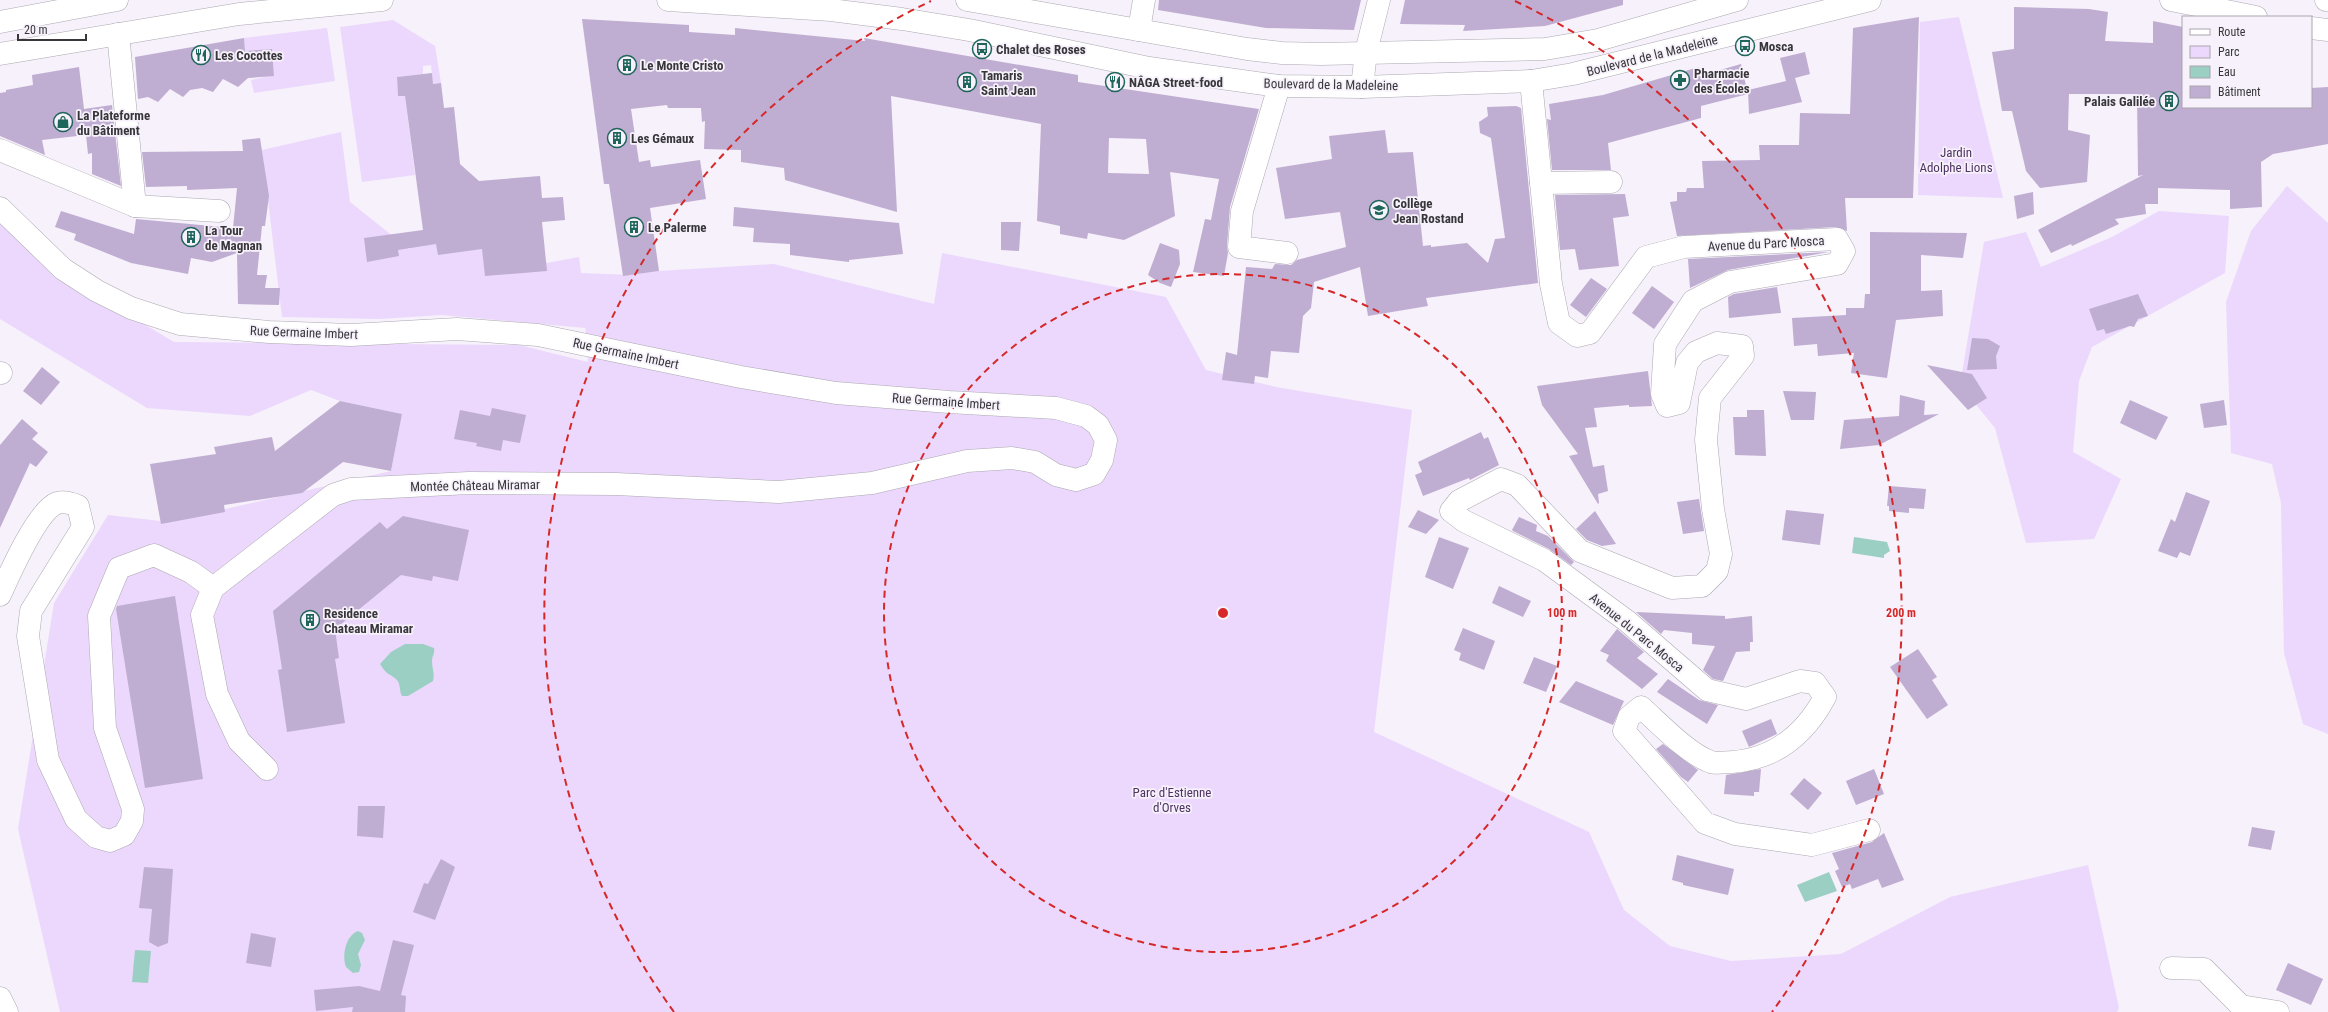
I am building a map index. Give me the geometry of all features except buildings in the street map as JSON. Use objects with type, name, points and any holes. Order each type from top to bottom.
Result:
[{"type":"street","points":[[0,22],[117,0]]},
{"type":"street","points":[[0,54],[239,14],[382,0]]},
{"type":"street","name":"Boulevard de la Madeleine","points":[[668,0],[831,10],[902,19],[969,30],[1149,68],[1279,86],[1362,87],[1531,81],[1599,68],[1870,0]]},
{"type":"street","points":[[967,0],[1247,49],[1282,53],[1450,49],[1520,50],[1572,45],[1598,40],[1737,0]]},
{"type":"street","points":[[1139,30],[1144,0]]},
{"type":"street","points":[[1362,87],[1366,52],[1379,0]]},
{"type":"street","points":[[2171,0],[2251,16]]},
{"type":"street","points":[[2312,28],[2328,30]]},
{"type":"street","points":[[118,34],[135,206]]},
{"type":"street","name":"Avenue du Parc Mosca","points":[[1531,81],[1551,284],[1559,323],[1577,336],[1590,333],[1646,258],[1684,247],[1838,239],[1844,250],[1837,264],[1730,282],[1693,301],[1665,344],[1662,394],[1667,406],[1679,403],[1686,363],[1696,352],[1717,343],[1742,346],[1743,356],[1710,398],[1706,440],[1721,554],[1717,571],[1702,586],[1672,588],[1580,551],[1518,485],[1501,479],[1459,501],[1451,511],[1464,521],[1544,560],[1627,621],[1707,690],[1746,699],[1800,682],[1815,683],[1825,697],[1815,716],[1791,742],[1747,761],[1712,763],[1681,743],[1642,707],[1628,717],[1624,731],[1705,823],[1734,834],[1812,845],[1869,830]]},
{"type":"street","points":[[1279,86],[1242,211],[1239,248],[1287,253]]},
{"type":"street","points":[[0,150],[135,206],[219,211]]},
{"type":"street","points":[[1541,183],[1611,182]]},
{"type":"street","name":"Rue Germaine Imbert","points":[[0,208],[63,269],[97,291],[131,308],[180,324],[269,332],[352,335],[456,329],[538,335],[741,377],[836,393],[949,402],[1056,408],[1086,416],[1098,425],[1106,440],[1102,460],[1094,474],[1076,480],[1056,475],[1035,462],[1012,458],[967,461]]},
{"type":"street","name":"Montée Château Miramar","points":[[213,588],[333,495],[351,489],[469,483],[616,484],[779,492],[872,483],[967,461]]},
{"type":"street","points":[[0,595],[18,555],[47,511],[57,504],[68,502],[78,506],[83,527],[31,611],[28,636],[48,760],[76,819],[96,837],[110,841],[124,835],[132,821],[133,809],[105,728],[99,616],[119,568],[154,555],[191,572],[213,588],[202,615],[218,694],[239,741],[267,768]]},
{"type":"street","points":[[2171,968],[2204,969],[2242,1006],[2278,1012]]},
{"type":"street","points":[[0,998],[7,1012]]},
{"type":"green space","name":"Jardin Adolphe Lions","points":[[1959,17],[2003,198],[1918,195],[1920,22]]},
{"type":"green space","points":[[393,20],[435,46],[441,83],[433,84],[431,65],[423,66],[423,74],[397,77],[398,96],[405,96],[415,175],[362,182],[340,27]]},
{"type":"green space","points":[[327,28],[335,81],[254,93],[251,80],[274,75],[272,49],[245,51],[244,38]]},
{"type":"green space","name":"Parc d'Estienne d'Orves","points":[[341,132],[350,202],[409,249],[448,224],[496,225],[498,272],[579,257],[581,273],[630,275],[659,271],[774,264],[934,304],[942,253],[1166,297],[1206,370],[1276,387],[1412,410],[1374,732],[1589,832],[1624,910],[1670,946],[1731,961],[1841,954],[1950,897],[2088,865],[2119,1008],[2117,1012],[60,1012],[18,829],[54,603],[108,515],[169,522],[391,471],[402,414],[340,401],[311,390],[250,416],[147,408],[0,319],[0,224],[58,273],[174,342],[519,345],[588,362],[585,324],[585,328],[442,315],[379,319],[282,317],[262,150]]},
{"type":"green space","points":[[2287,186],[2328,223],[2328,734],[2303,724],[2284,653],[2281,503],[2272,464],[2231,453],[2226,302],[2251,231]]},
{"type":"green space","points":[[2159,211],[2229,216],[2225,273],[2092,347],[2079,381],[2073,452],[2121,479],[2094,539],[2026,543],[1995,428],[1960,385],[1984,242],[2026,232],[2041,267],[2112,237]]},
{"type":"water","points":[[1854,537],[1887,542],[1890,551],[1884,555],[1884,558],[1852,553]]},
{"type":"water","points":[[405,644],[423,644],[434,648],[432,661],[434,676],[433,681],[408,696],[402,696],[397,680],[382,668],[380,664],[391,652]]},
{"type":"water","points":[[1829,872],[1837,891],[1805,902],[1797,885]]},
{"type":"water","points":[[358,931],[362,933],[365,940],[358,954],[361,965],[359,972],[353,973],[346,967],[344,957],[347,942],[350,937]]},
{"type":"water","points":[[135,950],[151,951],[148,983],[132,982]]},
{"type":"place","name":"Mosca","points":[[1745,46]]},
{"type":"place","name":"Chalet des Roses","points":[[982,49]]},
{"type":"place","name":"Les Cocottes","points":[[201,55]]},
{"type":"place","name":"Le Monte Cristo","points":[[627,65]]},
{"type":"place","name":"Pharmacie des Écoles","points":[[1680,80]]},
{"type":"place","name":"Tamaris Saint Jean","points":[[967,82]]},
{"type":"place","name":"NÂGA Street-food","points":[[1115,82]]},
{"type":"place","name":"Palais Galilée","points":[[2169,101]]},
{"type":"place","name":"La Plateforme du Bâtiment","points":[[63,122]]},
{"type":"place","name":"Les Gémaux","points":[[617,138]]},
{"type":"place","name":"Collège Jean Rostand","points":[[1379,210]]},
{"type":"place","name":"Le Palerme","points":[[634,227]]},
{"type":"place","name":"La Tour de Magnan","points":[[191,237]]},
{"type":"place","name":"Residence Chateau Miramar","points":[[310,620]]}]
